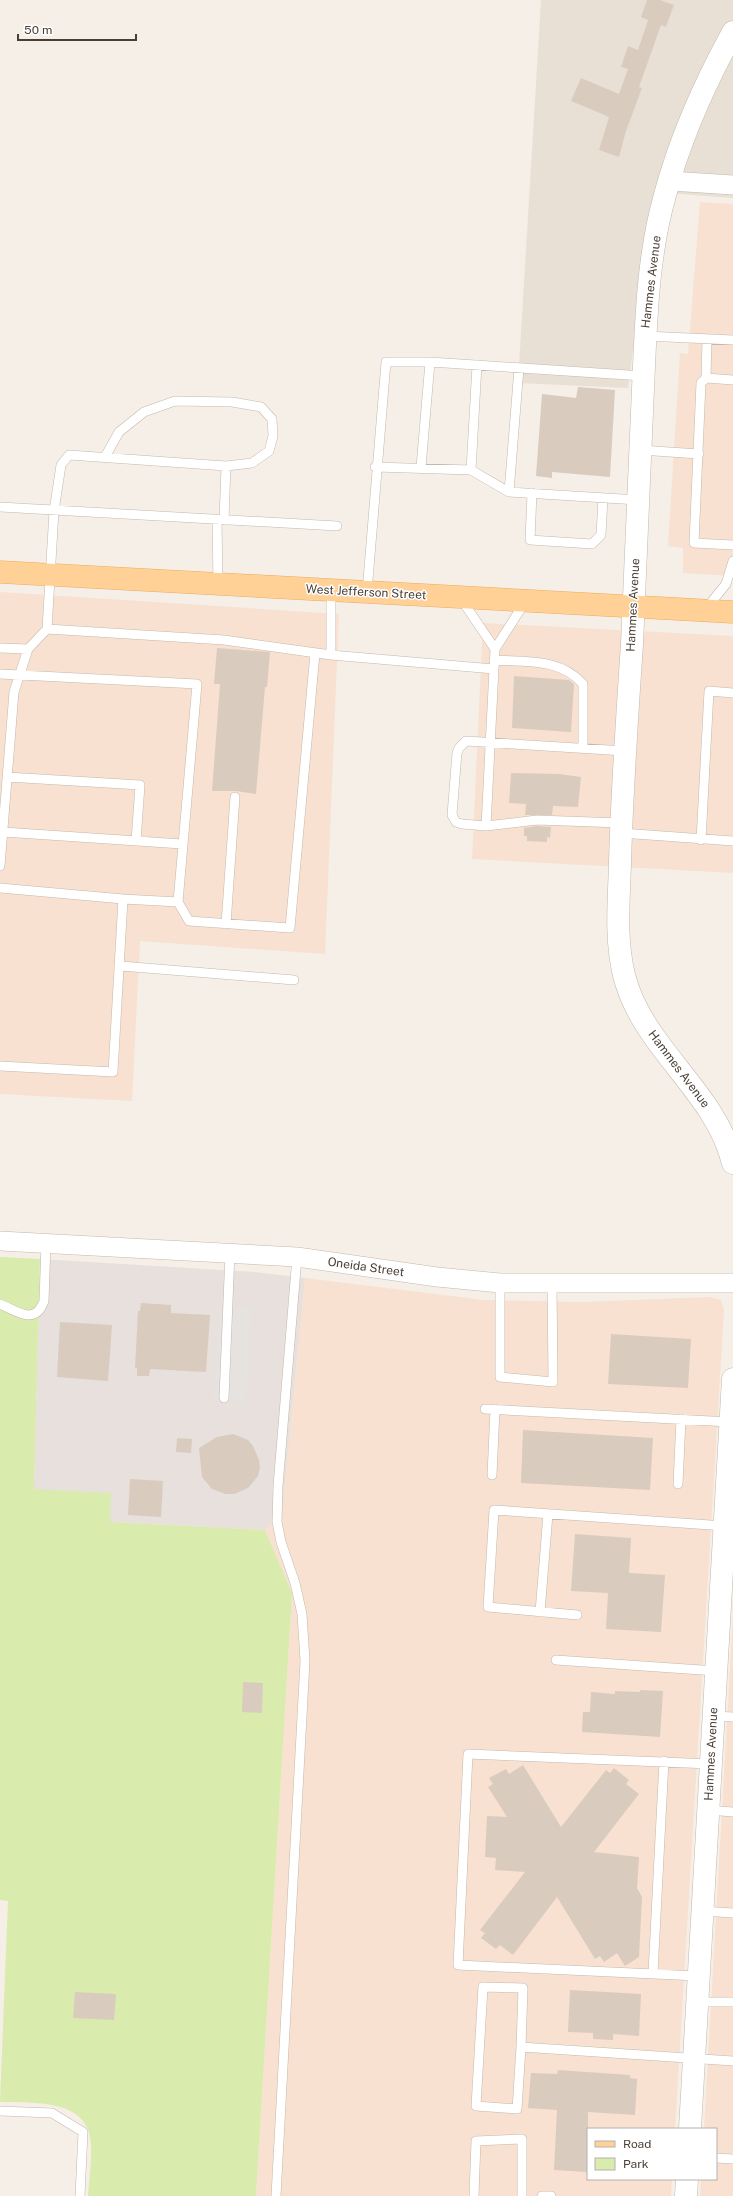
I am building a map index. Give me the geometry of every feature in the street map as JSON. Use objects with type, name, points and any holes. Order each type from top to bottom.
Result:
[{"type":"main road","name":"West Jefferson Street","points":[[0,572],[733,612]]},
{"type":"street","name":"Hammes Avenue","points":[[733,32],[711,73],[664,196],[652,261],[645,336],[633,607],[621,828],[618,941],[625,978],[632,998],[655,1039],[705,1103],[716,1120],[726,1142],[733,1163]]},
{"type":"street","points":[[670,181],[733,185]]},
{"type":"street","name":"Oneida Street","points":[[0,1241],[297,1257],[437,1277],[500,1283],[733,1283]]},
{"type":"street","name":"Hammes Avenue","points":[[690,2128],[711,1764],[723,1717],[716,1671],[723,1613],[724,1526],[730,1503],[730,1422],[733,1379]]},
{"type":"street","points":[[686,2196],[687,2180]]},
{"type":"lane","points":[[645,336],[733,340]]},
{"type":"lane","points":[[708,339],[706,378],[701,383],[694,543],[733,545]]},
{"type":"lane","points":[[367,592],[375,467],[386,362],[430,362],[643,376]]},
{"type":"lane","points":[[421,467],[430,362]]},
{"type":"lane","points":[[471,470],[477,365]]},
{"type":"lane","points":[[509,492],[519,368]]},
{"type":"lane","points":[[706,378],[733,380]]},
{"type":"lane","points":[[0,866],[14,692],[28,649],[47,629],[54,511],[61,465],[69,455],[226,466],[252,463],[269,451],[274,436],[272,419],[261,407],[232,402],[175,401],[144,412],[119,432],[105,457]]},
{"type":"lane","points":[[640,450],[699,454]]},
{"type":"lane","points":[[218,584],[221,520],[226,466]]},
{"type":"lane","points":[[375,467],[421,467],[471,470],[509,492],[638,500]]},
{"type":"lane","points":[[532,493],[530,540],[538,541],[592,544],[601,535],[603,498]]},
{"type":"lane","points":[[0,507],[337,526]]},
{"type":"lane","points":[[705,611],[726,584],[733,561]]},
{"type":"lane","points":[[331,590],[331,655]]},
{"type":"lane","points":[[461,597],[495,649]]},
{"type":"lane","points":[[486,826],[495,649],[525,601]]},
{"type":"lane","points":[[47,629],[224,640],[331,655],[494,664],[546,664],[568,670],[583,684],[583,748]]},
{"type":"lane","points":[[0,648],[28,649]]},
{"type":"lane","points":[[0,674],[197,684],[178,902],[189,921],[290,928],[315,653]]},
{"type":"lane","points":[[702,840],[709,691],[733,693]]},
{"type":"lane","points":[[625,751],[490,741],[466,741],[459,748],[457,754],[452,815],[456,822],[462,824],[486,826],[536,820],[621,828],[702,840],[733,841]]},
{"type":"lane","points":[[7,777],[140,785],[136,841]]},
{"type":"lane","points":[[226,924],[235,797]]},
{"type":"lane","points":[[3,832],[182,844]]},
{"type":"lane","points":[[0,888],[123,899],[178,902]]},
{"type":"lane","points":[[0,1066],[113,1072],[121,966],[123,899]]},
{"type":"lane","points":[[121,966],[294,980]]},
{"type":"lane","points":[[0,1304],[27,1315],[35,1314],[41,1309],[44,1301],[46,1243]]},
{"type":"lane","points":[[224,1398],[230,1253]]},
{"type":"lane","points":[[276,2196],[305,1661],[302,1614],[289,1561],[281,1542],[277,1522],[278,1486],[297,1257]]},
{"type":"lane","points":[[500,1283],[500,1377],[553,1382],[552,1284]]},
{"type":"lane","points":[[485,1409],[730,1422]]},
{"type":"lane","points":[[492,1475],[495,1410]]},
{"type":"lane","points":[[678,1484],[681,1419]]},
{"type":"lane","points":[[577,1616],[488,1608],[494,1510],[724,1526]]},
{"type":"lane","points":[[540,1612],[548,1514]]},
{"type":"lane","points":[[556,1660],[716,1671]]},
{"type":"lane","points":[[698,1976],[458,1965],[468,1754],[711,1764]]},
{"type":"lane","points":[[653,1973],[664,1761]]},
{"type":"lane","points":[[708,1810],[733,1812]]},
{"type":"lane","points":[[702,1911],[733,1913]]},
{"type":"lane","points":[[483,1987],[523,1988],[521,2047],[517,2109],[476,2106],[483,1987]]},
{"type":"lane","points":[[697,2002],[733,2002]]},
{"type":"lane","points":[[521,2047],[733,2061]]},
{"type":"lane","points":[[0,2110],[52,2113],[84,2132],[80,2196]]},
{"type":"lane","points":[[474,2196],[476,2141],[522,2139],[522,2196]]},
{"type":"lane","points":[[717,2158],[733,2159]]},
{"type":"lane","points":[[542,2196],[551,2196]]},
{"type":"shaded area","points":[[541,0],[733,0],[733,198],[654,192],[628,388],[518,383]]},
{"type":"shaded area","points":[[700,202],[733,204],[733,576],[683,573],[683,548],[668,546],[680,353],[688,354]]},
{"type":"shaded area","points":[[0,592],[339,614],[325,954],[140,941],[132,1101],[0,1094]]},
{"type":"shaded area","points":[[483,623],[733,636],[733,873],[472,859]]},
{"type":"shaded area","points":[[40,1259],[255,1272],[305,1278],[282,1513],[265,1530],[110,1522],[34,1489]]},
{"type":"shaded area","points":[[305,1278],[484,1300],[583,1302],[710,1297],[721,1300],[724,1311],[675,2128],[587,2128],[587,2180],[672,2180],[671,2196],[256,2196],[292,1593],[265,1530],[282,1513]]},
{"type":"shaded area","points":[[219,1305],[251,1307],[246,1402],[214,1400]]},
{"type":"shaded area","points":[[733,1614],[733,2196],[700,2196],[701,2180],[717,2180],[717,2128],[704,2128]]},
{"type":"green space","points":[[0,1257],[40,1259],[34,1489],[111,1493],[110,1522],[265,1530],[292,1593],[256,2196],[88,2196],[91,2144],[88,2129],[81,2118],[70,2111],[57,2106],[0,2102],[8,1901],[0,1900]]},
{"type":"building","points":[[647,0],[660,0],[674,5],[666,27],[661,25],[639,87],[642,88],[626,131],[619,157],[599,150],[609,117],[571,101],[581,78],[619,94],[628,69],[621,67],[628,46],[638,50],[648,20],[641,17]]},
{"type":"building","points":[[578,387],[615,390],[610,477],[552,472],[552,478],[536,476],[542,394],[576,398]]},
{"type":"building","points":[[217,648],[270,652],[267,687],[265,687],[256,794],[236,791],[212,791],[220,684],[214,684]]},
{"type":"building","points":[[514,676],[569,680],[574,684],[571,732],[512,728]]},
{"type":"building","points":[[511,773],[559,774],[581,777],[578,807],[553,806],[552,815],[525,815],[526,804],[509,803]]},
{"type":"building","points":[[537,826],[551,827],[550,838],[547,837],[547,842],[527,841],[527,836],[524,836],[524,828]]},
{"type":"building","points":[[141,1303],[171,1305],[171,1313],[210,1315],[206,1372],[150,1369],[149,1376],[137,1376],[137,1368],[135,1368],[138,1311],[140,1311]]},
{"type":"building","points":[[60,1322],[112,1325],[108,1381],[57,1377]]},
{"type":"building","points":[[611,1334],[691,1339],[688,1388],[608,1384]]},
{"type":"building","points":[[523,1430],[653,1438],[650,1490],[521,1483]]},
{"type":"building","points":[[233,1434],[248,1440],[253,1446],[259,1460],[260,1468],[258,1476],[248,1488],[234,1494],[226,1494],[212,1489],[202,1477],[199,1448],[217,1437]]},
{"type":"building","points":[[177,1438],[192,1439],[191,1453],[176,1452]]},
{"type":"building","points":[[130,1479],[163,1481],[161,1517],[128,1515]]},
{"type":"building","points":[[575,1534],[631,1538],[629,1573],[665,1575],[661,1632],[606,1629],[608,1593],[571,1591]]},
{"type":"building","points":[[243,1682],[263,1683],[262,1713],[242,1712]]},
{"type":"building","points":[[640,1690],[663,1691],[660,1737],[582,1732],[583,1712],[590,1712],[591,1692],[615,1694],[615,1691],[640,1692]]},
{"type":"building","points":[[523,1765],[561,1827],[606,1770],[610,1773],[614,1768],[629,1780],[626,1784],[639,1794],[594,1852],[639,1857],[637,1888],[642,1897],[639,1957],[625,1966],[617,1953],[604,1962],[600,1956],[595,1959],[557,1897],[513,1955],[500,1945],[496,1949],[481,1938],[485,1933],[480,1930],[525,1872],[495,1870],[496,1858],[485,1857],[487,1816],[507,1817],[488,1787],[493,1784],[489,1778],[506,1769],[509,1774]]},
{"type":"building","points":[[570,1990],[641,1994],[639,2036],[613,2034],[613,2040],[593,2039],[593,2033],[568,2032]]},
{"type":"building","points":[[75,1992],[116,1994],[114,2020],[73,2018]]},
{"type":"building","points":[[558,2070],[630,2075],[630,2078],[637,2079],[635,2115],[588,2112],[587,2172],[554,2170],[557,2110],[528,2108],[531,2073],[557,2074]]}]
